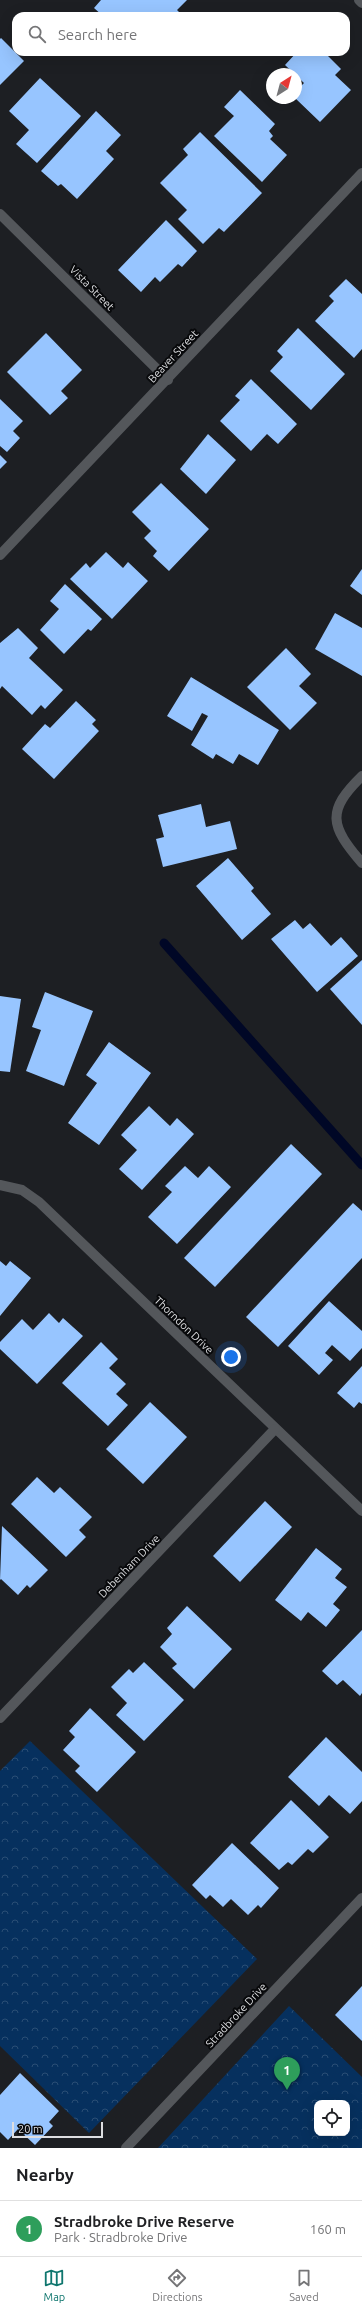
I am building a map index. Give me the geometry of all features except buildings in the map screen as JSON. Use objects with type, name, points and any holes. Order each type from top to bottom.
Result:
[{"type":"street","points":[[359,0],[362,3]]},
{"type":"street","name":"Beaver Street","points":[[0,555],[168,380],[362,173]]},
{"type":"street","name":"Vista Street","points":[[0,214],[168,380]]},
{"type":"street","points":[[362,776],[340,800],[336,822],[346,843],[362,863]]},
{"type":"street","name":"Thorndon Drive","points":[[0,1185],[22,1190],[39,1202],[275,1430],[362,1511]]},
{"type":"street","name":"Debenham Drive","points":[[0,1718],[275,1430]]},
{"type":"street","name":"Stradbroke Drive","points":[[126,2148],[362,1898]]},
{"type":"green space","points":[[30,1741],[257,1959],[89,2133],[0,2046],[0,1771]]},
{"type":"green space","points":[[289,2006],[362,2077],[362,2148],[158,2148]]},
{"type":"waterway","points":[[164,943],[362,1165]]},
{"type":"place","name":"Stradbroke Drive Reserve","points":[[287,2090]]}]
